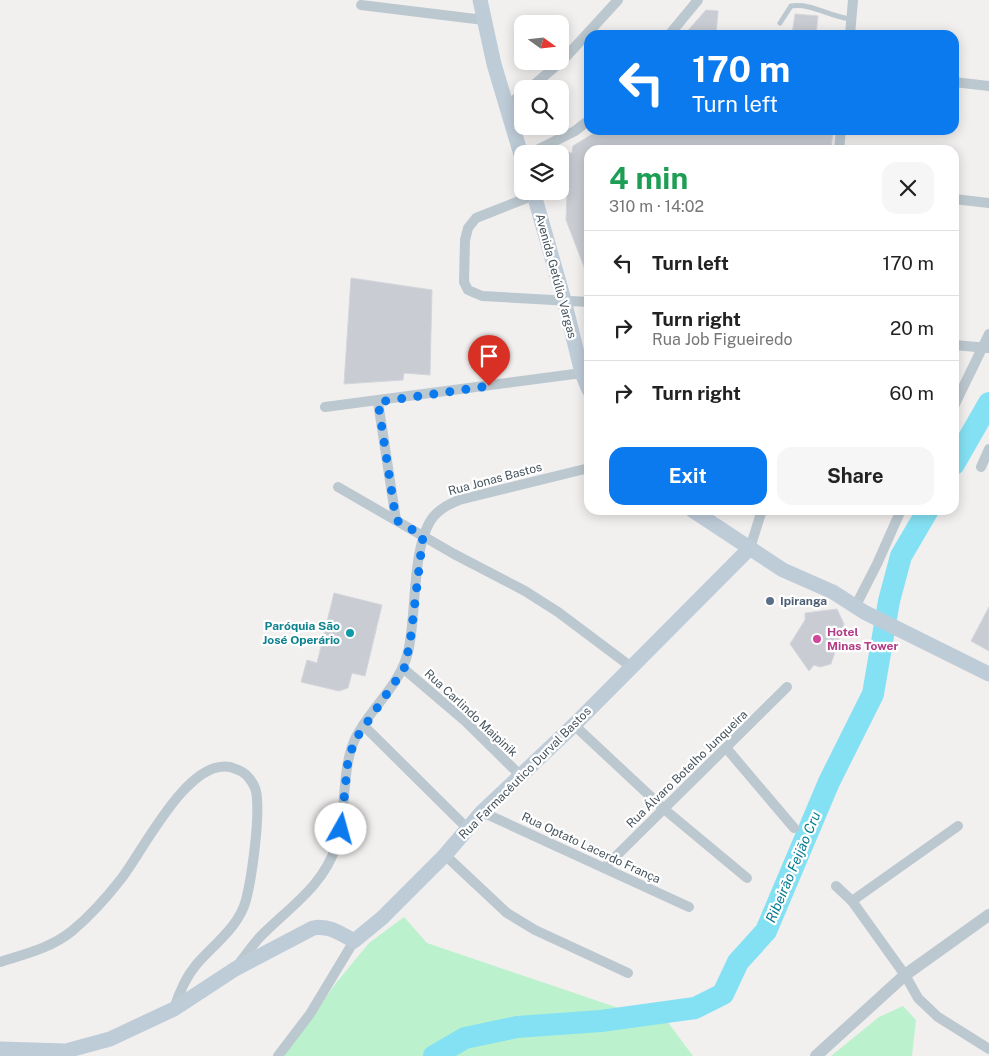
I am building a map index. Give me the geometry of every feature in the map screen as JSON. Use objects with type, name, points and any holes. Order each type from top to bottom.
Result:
[{"type":"main road","points":[[480,0],[494,64],[519,145]]},
{"type":"main road","name":"Avenida Getúlio Vargas","points":[[535,200],[584,378]]},
{"type":"main road","points":[[700,515],[783,570],[833,592],[860,609],[989,674]]},
{"type":"main road","name":"Rua Farmacêutico Durval Bastos","points":[[354,941],[382,918],[445,854],[482,812],[574,725],[630,666],[750,548]]},
{"type":"main road","points":[[0,1049],[49,1052],[87,1047],[174,1009],[235,969],[313,928],[323,926],[331,928],[354,941]]},
{"type":"street","points":[[590,30],[618,0]]},
{"type":"street","points":[[673,30],[698,0]]},
{"type":"street","points":[[850,30],[853,0]]},
{"type":"street","points":[[361,5],[484,20]]},
{"type":"street","points":[[540,80],[563,60],[584,37]]},
{"type":"street","points":[[959,83],[989,86]]},
{"type":"street","points":[[508,105],[514,100]]},
{"type":"street","points":[[547,145],[575,131],[584,124]]},
{"type":"street","points":[[517,200],[476,218],[472,222],[465,240],[464,282],[468,290],[482,296],[584,302]]},
{"type":"street","points":[[959,200],[989,203]]},
{"type":"street","points":[[959,397],[986,348],[989,334]]},
{"type":"street","points":[[959,345],[986,348]]},
{"type":"street","points":[[325,407],[378,402],[582,373]]},
{"type":"street","points":[[378,402],[396,520]]},
{"type":"street","points":[[981,467],[989,450]]},
{"type":"street","name":"Rua Jonas Bastos","points":[[423,536],[433,517],[446,505],[584,469]]},
{"type":"street","points":[[338,487],[423,536],[525,591],[565,617],[630,666]]},
{"type":"street","points":[[750,548],[760,515]]},
{"type":"street","points":[[860,609],[898,515]]},
{"type":"street","points":[[235,969],[259,939],[313,887],[328,864],[341,829],[348,760],[355,740],[404,669],[410,643],[423,536]]},
{"type":"street","name":"Rua Carlindo Maipinik","points":[[404,669],[466,721],[520,775]]},
{"type":"street","name":"Rua Álvaro Botelho Junqueira","points":[[604,868],[727,749],[787,687]]},
{"type":"street","points":[[574,725],[664,809],[747,878]]},
{"type":"street","points":[[363,726],[467,828]]},
{"type":"street","points":[[727,749],[794,828]]},
{"type":"street","points":[[0,962],[47,947],[72,931],[122,878],[171,803],[197,778],[224,766],[236,768],[247,775],[254,785],[257,799],[254,854],[246,900],[241,914],[232,926],[195,966],[180,989],[174,1009]]},
{"type":"street","name":"Rua Optato Lacerdo França","points":[[482,812],[689,906]]},
{"type":"street","points":[[852,901],[958,826]]},
{"type":"street","points":[[445,854],[507,913],[535,930],[628,973]]},
{"type":"street","points":[[836,886],[852,901],[905,975],[918,998],[938,1017],[989,1049]]},
{"type":"street","points":[[816,1056],[905,975],[989,915]]},
{"type":"street","name":"Rua Farmacêutico Durval Bastos","points":[[278,1056],[310,1014],[354,941]]},
{"type":"lane","points":[[780,24],[791,6],[802,5],[814,7],[837,18],[851,19]]},
{"type":"green space","points":[[404,917],[427,943],[654,1020],[667,1021],[693,1056],[284,1056],[336,983],[369,943]]},
{"type":"green space","points":[[903,1006],[916,1020],[912,1056],[831,1056],[879,1017]]},
{"type":"building","points":[[706,10],[718,11],[716,30],[688,30]]},
{"type":"building","points":[[795,14],[818,16],[817,30],[793,30]]},
{"type":"building","points":[[591,135],[832,135],[832,145],[584,145],[584,267],[566,220],[567,200],[569,200],[569,153],[572,153],[573,146]]},
{"type":"building","points":[[351,278],[432,290],[430,375],[404,373],[403,380],[344,384]]},
{"type":"building","name":"Paróquia São José Operário","points":[[334,593],[382,605],[365,676],[352,673],[348,688],[339,691],[301,682],[307,660],[317,663]]},
{"type":"building","points":[[989,607],[989,651],[971,641]]},
{"type":"building","name":"Hotel Minas Tower","points":[[837,609],[844,624],[831,664],[820,667],[814,665],[809,671],[790,644],[805,620],[805,613]]},
{"type":"waterway","name":"Ribeirão Feijão Cru","points":[[959,455],[989,403]]},
{"type":"waterway","name":"Ribeirão Feijão Cru","points":[[434,1056],[465,1038],[517,1027],[601,1021],[695,1008],[723,994],[738,962],[766,931],[829,782],[873,694],[889,601],[901,556],[925,515]]},
{"type":"place","name":"Ipiranga","points":[[770,601]]},
{"type":"place","name":"Paróquia São José Operário","points":[[350,633]]},
{"type":"place","name":"Hotel Minas Tower","points":[[817,639]]},
{"type":"route","points":[[341,829],[348,760],[355,740],[404,669],[410,643],[423,536],[396,520],[378,402],[489,386]]}]
